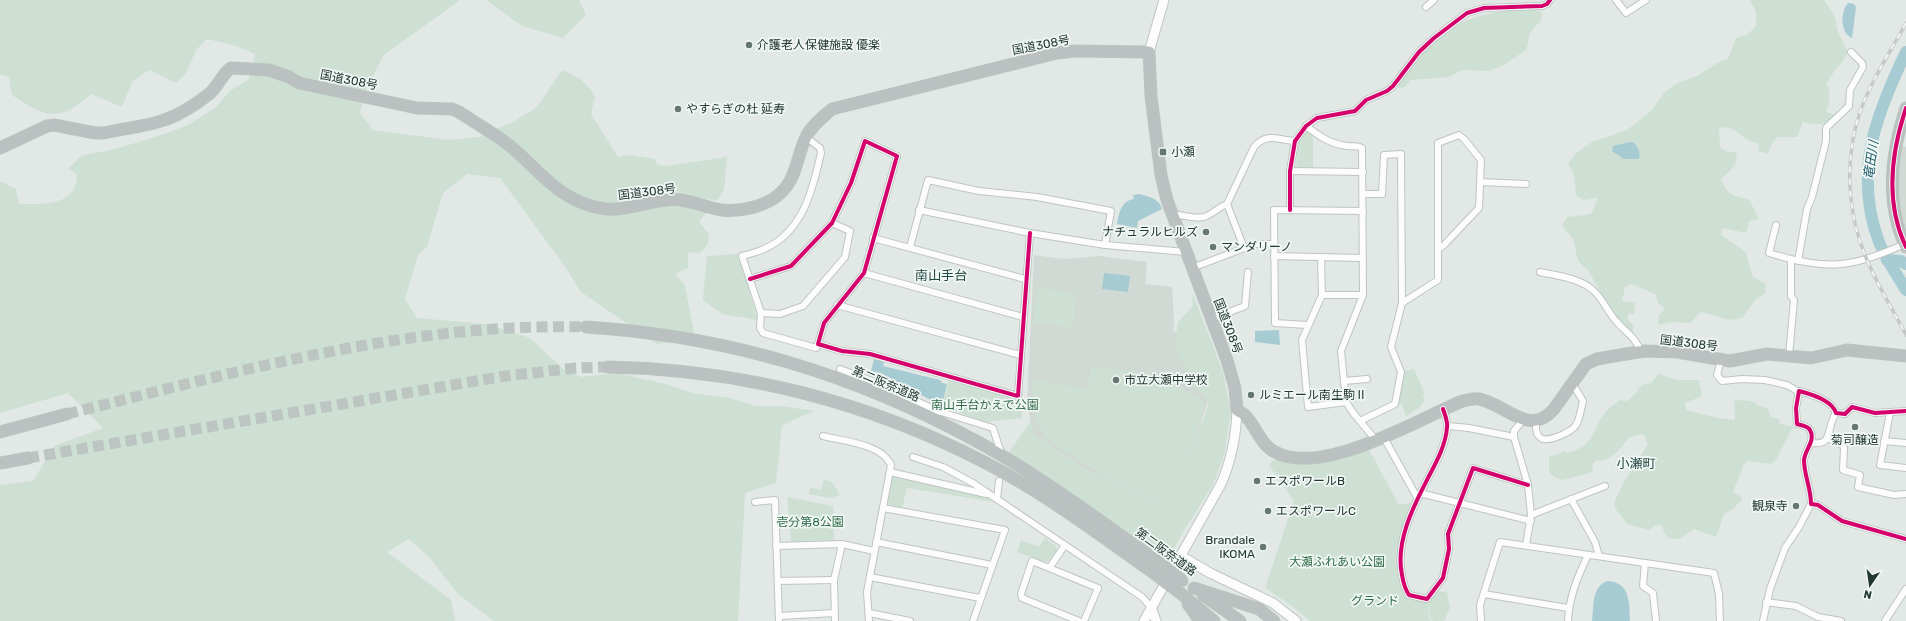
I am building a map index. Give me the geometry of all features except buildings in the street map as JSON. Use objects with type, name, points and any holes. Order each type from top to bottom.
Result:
[{"type":"highway","name":"国道308号","points":[[0,148],[47,126],[54,125],[95,133],[104,133],[164,120],[180,114],[208,95],[215,89],[227,71],[231,68],[269,70],[289,77],[299,84],[417,108],[452,109],[459,112],[504,142],[556,189],[586,203],[604,208],[621,209],[673,200],[687,201],[723,210],[746,208],[762,204],[776,197],[789,182],[798,164],[806,137],[832,109],[847,104],[1057,53],[1075,51],[1149,52],[1151,96],[1161,174],[1172,214],[1212,318],[1231,374],[1235,388],[1237,410]]},
{"type":"highway","points":[[1904,246],[1894,209],[1892,168],[1899,129],[1906,108]]},
{"type":"highway","name":"第二阪奈道路","points":[[586,326],[673,335],[724,345],[811,369],[887,398],[933,418],[980,443],[1043,482],[1160,563],[1240,621]]},
{"type":"highway","name":"国道308号","points":[[1536,421],[1549,414],[1582,370],[1591,362],[1641,352],[1677,352],[1721,360],[1734,360],[1763,354],[1811,358],[1847,350],[1906,356]]},
{"type":"highway","name":"第二阪奈道路","points":[[608,367],[687,372],[751,381],[850,406],[897,422],[986,463],[1035,491],[1155,574],[1214,621]]},
{"type":"highway","points":[[1237,410],[1241,412],[1250,422],[1264,444],[1275,452],[1288,458],[1332,456],[1379,438],[1466,400],[1478,399],[1524,420],[1536,421]]},
{"type":"highway","points":[[0,432],[67,414]]},
{"type":"highway","points":[[0,462],[28,458]]},
{"type":"highway","points":[[1194,588],[1259,609],[1274,621]]},
{"type":"highway","points":[[1179,592],[1200,621]]},
{"type":"street","points":[[1149,52],[1164,0]]},
{"type":"street","points":[[1426,7],[1434,0]]},
{"type":"street","points":[[1492,0],[1492,8]]},
{"type":"street","points":[[1290,210],[1290,171],[1295,141],[1306,126],[1317,118],[1355,111],[1366,100],[1387,91],[1393,86],[1419,52],[1434,38],[1467,13],[1484,8],[1542,6],[1547,4],[1550,0]]},
{"type":"street","points":[[1616,0],[1626,13],[1646,0]]},
{"type":"street","points":[[1790,356],[1794,300],[1790,296],[1795,260],[1807,208],[1812,198],[1826,141],[1826,128],[1849,106],[1850,90],[1863,67],[1862,63],[1851,52]]},
{"type":"street","points":[[1306,126],[1321,138],[1333,144],[1349,147],[1358,146],[1362,148],[1363,295],[1342,346],[1346,402],[1360,421],[1379,438],[1419,496],[1531,518],[1572,499],[1606,486]]},
{"type":"street","points":[[1402,303],[1438,280],[1438,248],[1438,143],[1459,135],[1481,160],[1479,208],[1444,245],[1438,248]]},
{"type":"street","points":[[750,279],[791,266],[832,223],[852,183],[866,141],[897,156],[864,273],[824,323],[816,348],[762,333],[760,328],[761,313],[742,256],[766,248],[783,237],[805,209],[821,153],[820,148],[806,137]]},
{"type":"street","points":[[1172,214],[1205,217],[1217,208],[1227,204],[1254,147],[1260,139],[1268,138],[1295,141]]},
{"type":"street","points":[[1360,421],[1395,404],[1401,372],[1391,347],[1402,303],[1401,154],[1384,154],[1382,194],[1363,194]]},
{"type":"street","points":[[1290,171],[1363,172]]},
{"type":"street","points":[[910,247],[928,180],[979,191],[1037,197],[1111,212],[1105,245]]},
{"type":"street","points":[[1480,182],[1526,184]]},
{"type":"street","points":[[1227,204],[1244,248]]},
{"type":"street","points":[[919,210],[1030,233],[1105,245],[1186,252]]},
{"type":"street","points":[[1307,325],[1274,324],[1274,210],[1363,211]]},
{"type":"street","points":[[761,313],[780,314],[803,306],[845,257],[850,232],[832,223]]},
{"type":"street","points":[[1776,225],[1769,253],[1817,265],[1849,264],[1904,246]]},
{"type":"street","points":[[818,344],[842,351],[870,354],[1018,396],[1025,279],[1030,233]]},
{"type":"street","points":[[874,238],[1025,279]]},
{"type":"street","points":[[1192,268],[1255,244],[1273,244]]},
{"type":"street","points":[[1274,256],[1363,258]]},
{"type":"street","points":[[1321,257],[1322,295],[1307,325],[1301,346],[1308,407],[1346,402]]},
{"type":"street","points":[[1212,318],[1245,306],[1248,272]]},
{"type":"street","points":[[1540,272],[1565,277],[1586,285],[1594,291],[1622,328],[1633,336],[1641,352]]},
{"type":"street","points":[[864,273],[1023,317]]},
{"type":"street","points":[[1322,295],[1363,295]]},
{"type":"street","points":[[837,305],[1020,355]]},
{"type":"street","points":[[1721,360],[1717,375],[1722,380],[1766,380],[1787,385],[1799,392],[1808,393],[1822,399],[1832,407],[1836,413],[1845,414],[1852,407],[1875,413],[1890,413],[1906,410]]},
{"type":"street","points":[[840,369],[875,382],[938,411],[993,428],[1000,450]]},
{"type":"street","points":[[1344,381],[1367,379]]},
{"type":"street","points":[[1536,421],[1537,433],[1541,439],[1546,440],[1570,432],[1576,425],[1583,401],[1572,383]]},
{"type":"street","points":[[1763,621],[1766,602],[1785,548],[1799,527],[1810,504],[1811,492],[1804,460],[1806,451],[1812,442],[1810,430],[1796,424],[1796,408],[1799,392]]},
{"type":"street","points":[[1443,409],[1448,426],[1440,455],[1419,496],[1407,526],[1399,563],[1407,593],[1427,598],[1443,578],[1449,549],[1448,534],[1472,468],[1528,485]]},
{"type":"street","points":[[1144,621],[1228,470],[1236,437],[1237,410]]},
{"type":"street","points":[[1812,442],[1822,444],[1827,438],[1831,420],[1836,413]]},
{"type":"street","points":[[1890,413],[1880,465],[1906,468]]},
{"type":"street","points":[[1524,420],[1514,431],[1514,438],[1528,485],[1531,518],[1526,545]]},
{"type":"street","points":[[1448,426],[1470,428],[1514,438]]},
{"type":"street","points":[[823,436],[871,448],[882,453],[888,458],[891,465],[867,592],[869,621]]},
{"type":"street","points":[[1827,438],[1843,446],[1843,470],[1860,475],[1858,487],[1894,494],[1906,494]]},
{"type":"street","points":[[1884,441],[1906,443]]},
{"type":"street","points":[[913,457],[943,468],[990,494],[1142,597],[1151,607],[1156,621]]},
{"type":"street","points":[[890,472],[990,494]]},
{"type":"street","points":[[997,499],[1000,481]]},
{"type":"street","points":[[1572,499],[1595,542],[1599,556]]},
{"type":"street","points":[[754,502],[775,500],[779,618],[835,613]]},
{"type":"street","points":[[1810,504],[1818,506],[1842,521],[1906,539]]},
{"type":"street","points":[[883,508],[1005,530],[973,621]]},
{"type":"street","points":[[876,542],[992,565]]},
{"type":"street","points":[[1481,621],[1480,605],[1500,542],[1714,573],[1719,594],[1720,621]]},
{"type":"street","points":[[776,546],[842,544],[874,551]]},
{"type":"street","points":[[835,621],[834,580],[842,544]]},
{"type":"street","points":[[1050,567],[1065,545]]},
{"type":"street","points":[[1568,621],[1568,608],[1576,582],[1588,555]]},
{"type":"street","points":[[1181,556],[1210,574],[1273,603],[1296,621]]},
{"type":"street","points":[[1079,621],[1022,598],[1021,594],[1032,561],[1050,567],[1098,588],[1084,621]]},
{"type":"street","points":[[1645,563],[1643,586],[1653,593],[1656,621]]},
{"type":"street","points":[[870,577],[980,598]]},
{"type":"street","points":[[778,581],[834,580]]},
{"type":"street","points":[[1885,621],[1906,589]]},
{"type":"street","points":[[1484,594],[1568,608]]},
{"type":"street","points":[[1766,602],[1796,606],[1818,618],[1841,621]]},
{"type":"street","points":[[869,613],[910,621]]},
{"type":"shaded area","points":[[1902,146],[1906,147],[1906,232],[1897,205],[1896,179]]},
{"type":"shaded area","name":"市立大瀬中学校","points":[[1034,255],[1064,259],[1099,256],[1147,262],[1145,284],[1172,287],[1174,322],[1173,331],[1199,336],[1208,400],[1193,447],[1183,467],[1154,501],[1086,470],[1034,435],[1027,405]]},
{"type":"green space","points":[[0,0],[460,0],[384,55],[365,91],[360,113],[373,130],[448,140],[479,137],[513,122],[537,107],[562,70],[581,80],[592,91],[595,96],[591,114],[618,157],[630,155],[655,159],[657,165],[666,166],[727,157],[724,190],[718,200],[694,198],[701,210],[706,213],[699,222],[709,234],[708,244],[700,253],[688,252],[688,268],[675,274],[685,286],[695,338],[657,344],[581,292],[564,265],[500,178],[467,174],[443,193],[427,247],[418,255],[405,299],[417,318],[486,324],[530,338],[563,369],[582,377],[616,373],[666,384],[692,393],[730,398],[756,406],[781,406],[814,411],[782,425],[776,483],[745,493],[738,621],[494,621],[458,594],[429,557],[409,539],[387,552],[451,600],[455,621],[0,621],[0,485],[33,481],[54,446],[103,428],[68,393],[0,413],[0,181],[16,189],[19,204],[48,203],[65,198],[71,193],[75,185],[77,174],[68,169],[82,155],[107,151],[132,144],[188,125],[215,108],[230,91],[249,79],[255,54],[233,45],[207,39],[196,50],[186,73],[176,83],[149,70],[132,82],[122,107],[91,94],[70,110],[52,114],[34,109],[12,95],[9,77],[0,74]]},
{"type":"green space","points":[[486,0],[579,0],[586,15],[563,38],[522,26]]},
{"type":"green space","points":[[1749,0],[1824,0],[1834,15],[1838,32],[1848,52],[1826,84],[1829,90],[1829,101],[1826,112],[1836,115],[1824,124],[1810,124],[1803,122],[1797,137],[1778,137],[1772,143],[1768,154],[1758,151],[1759,144],[1749,140],[1734,130],[1724,127],[1719,128],[1720,147],[1727,152],[1736,152],[1737,156],[1733,167],[1721,179],[1729,192],[1739,197],[1749,199],[1759,219],[1749,221],[1746,233],[1723,228],[1721,235],[1746,252],[1752,276],[1766,284],[1765,293],[1756,299],[1742,318],[1730,320],[1701,312],[1691,323],[1672,322],[1658,325],[1659,315],[1665,309],[1659,304],[1655,294],[1631,284],[1625,287],[1622,301],[1635,303],[1634,314],[1628,314],[1628,320],[1633,325],[1633,333],[1626,329],[1609,307],[1588,270],[1578,261],[1573,239],[1562,226],[1567,217],[1591,214],[1598,198],[1583,200],[1576,195],[1574,174],[1568,164],[1576,153],[1592,142],[1627,130],[1651,111],[1665,92],[1678,83],[1697,76],[1717,63],[1728,59],[1736,38],[1747,35],[1756,26],[1756,11]]},
{"type":"green space","points":[[1519,9],[1534,9],[1542,13],[1541,20],[1529,34],[1526,50],[1504,65],[1489,71],[1462,70],[1449,77],[1410,80],[1405,87],[1399,88],[1397,86],[1421,53],[1436,39],[1458,25],[1480,16]]},
{"type":"green space","points":[[1305,131],[1309,131],[1313,134],[1313,167],[1299,168],[1296,164],[1299,141]]},
{"type":"green space","points":[[738,254],[758,320],[722,314],[703,300],[707,256]]},
{"type":"green space","points":[[1039,288],[1074,292],[1076,297],[1072,328],[1034,322],[1035,298]]},
{"type":"green space","points":[[1192,292],[1223,372],[1231,413],[1224,455],[1213,485],[1183,532],[1168,560],[1007,455],[1031,421],[1034,435],[1086,470],[1155,501],[1166,486],[1154,499],[1099,473],[1050,441],[1040,426],[1033,404],[1033,381],[1088,388],[1091,366],[1171,377],[1173,381],[1205,404],[1187,458],[1193,447],[1209,402],[1197,388],[1174,348],[1178,322],[1193,306]]},
{"type":"green space","points":[[1414,369],[1425,394],[1422,397],[1425,400],[1419,408],[1406,416],[1402,405],[1399,404],[1404,371]]},
{"type":"green space","points":[[1659,374],[1677,380],[1699,380],[1702,394],[1700,397],[1685,403],[1686,410],[1718,418],[1735,420],[1734,401],[1743,400],[1755,402],[1757,405],[1767,408],[1771,417],[1779,419],[1780,424],[1793,427],[1776,460],[1771,464],[1748,461],[1744,464],[1733,492],[1743,498],[1732,510],[1724,514],[1716,537],[1694,529],[1679,539],[1669,538],[1665,534],[1662,526],[1655,525],[1649,530],[1627,524],[1615,508],[1614,503],[1623,483],[1648,444],[1644,435],[1631,437],[1613,455],[1602,461],[1596,460],[1592,465],[1593,471],[1590,473],[1562,480],[1554,477],[1549,471],[1549,457],[1565,451],[1568,453],[1583,446],[1591,437],[1608,409],[1619,400],[1627,401],[1642,385],[1651,383]]},
{"type":"green space","name":"南山手台かえで公園","points":[[949,379],[1021,398],[1022,418],[985,422],[942,406]]},
{"type":"green space","name":"大瀬ふれあい公園","points":[[1367,446],[1399,505],[1413,502],[1404,526],[1398,549],[1397,573],[1400,585],[1406,598],[1429,602],[1428,616],[1431,621],[1310,621],[1292,606],[1265,588],[1294,501],[1269,465],[1276,458]]},
{"type":"green space","points":[[894,476],[988,498],[994,502],[907,488],[902,508],[890,505],[887,501],[891,479]]},
{"type":"green space","points":[[824,479],[832,482],[840,495],[830,498],[809,494],[810,487],[821,490]]},
{"type":"green space","name":"壱分第8公園","points":[[787,497],[833,506],[834,541],[791,542]]},
{"type":"green space","points":[[1045,538],[1056,546],[1057,550],[1050,561],[1045,562],[1017,552],[1021,540],[1039,547]]},
{"type":"green space","points":[[1437,591],[1447,592],[1450,608],[1444,621],[1433,621],[1429,616],[1429,602]]},
{"type":"water","points":[[1848,3],[1854,4],[1856,7],[1852,38],[1845,32],[1842,22],[1845,7]]},
{"type":"water","points":[[1633,142],[1638,148],[1640,155],[1639,159],[1624,159],[1612,151],[1613,146]]},
{"type":"water","points":[[1139,194],[1156,200],[1161,205],[1162,209],[1138,221],[1137,228],[1117,224],[1123,205],[1134,199],[1133,195]]},
{"type":"water","points":[[1104,273],[1130,276],[1128,292],[1102,289]]},
{"type":"water","points":[[1279,330],[1280,345],[1255,342],[1255,331]]},
{"type":"water","points":[[874,359],[884,362],[883,366],[940,380],[942,383],[947,384],[943,401],[939,400],[938,404],[881,373],[871,371]]},
{"type":"water","points":[[1608,581],[1616,583],[1625,590],[1629,601],[1630,621],[1592,621],[1593,604],[1596,592],[1599,587]]},
{"type":"waterway","name":"竜田川","points":[[1906,52],[1885,98],[1877,121],[1868,168],[1868,192],[1871,217],[1882,249],[1906,290]]},
{"type":"waterway","points":[[1887,260],[1901,261],[1906,264]]},
{"type":"tunnel","points":[[67,414],[259,367],[389,341],[454,333],[520,328],[586,327]]},
{"type":"tunnel","points":[[28,458],[505,376],[576,368],[608,367]]},
{"type":"railway","points":[[1906,23],[1864,100],[1855,130],[1850,168],[1852,206],[1860,242],[1876,279],[1906,335]]},
{"type":"cycle path","points":[[1290,210],[1290,171],[1295,141],[1306,126],[1317,118],[1355,111],[1366,100],[1387,91],[1393,86],[1419,52],[1434,38],[1467,13],[1484,8],[1542,6],[1547,4],[1550,0]]},
{"type":"cycle path","points":[[1906,108],[1897,143],[1892,178],[1895,213],[1899,230],[1906,247]]},
{"type":"cycle path","points":[[750,279],[791,266],[832,223],[851,183],[865,141],[897,156],[864,273],[824,323],[818,344],[842,351],[870,354],[1018,396],[1030,233]]},
{"type":"cycle path","points":[[1906,411],[1875,413],[1852,407],[1845,414],[1836,413],[1834,408],[1826,401],[1799,391],[1796,408],[1797,424],[1808,428],[1812,434],[1804,460],[1811,504],[1818,505],[1842,521],[1906,539]]},
{"type":"cycle path","points":[[1443,409],[1447,423],[1445,440],[1438,458],[1412,511],[1401,549],[1402,575],[1404,585],[1409,595],[1427,599],[1443,578],[1449,549],[1448,534],[1473,468],[1528,485]]},
{"type":"place","name":"介護老人保健施設 優楽","points":[[749,45]]},
{"type":"place","name":"やすらぎの杜 延寿","points":[[678,109]]},
{"type":"place","name":"小瀬","points":[[1163,152]]},
{"type":"place","name":"ナチュラルヒルズ","points":[[1206,232]]},
{"type":"place","name":"マンダリーノ","points":[[1213,247]]},
{"type":"place","name":"市立大瀬中学校","points":[[1116,380]]},
{"type":"place","name":"ルミエール南生駒Ⅱ","points":[[1251,395]]},
{"type":"place","name":"菊司醸造","points":[[1855,427]]},
{"type":"place","name":"エスポワールB","points":[[1257,481]]},
{"type":"place","name":"観泉寺","points":[[1796,506]]},
{"type":"place","name":"エスポワールC","points":[[1268,511]]},
{"type":"place","name":"Brandale IKOMA","points":[[1263,547]]},
{"type":"district","name":"南山手台","points":[[941,275]]},
{"type":"district","name":"小瀬町","points":[[1636,463]]},
{"type":"park label","name":"グランド","points":[[1375,601]]}]
